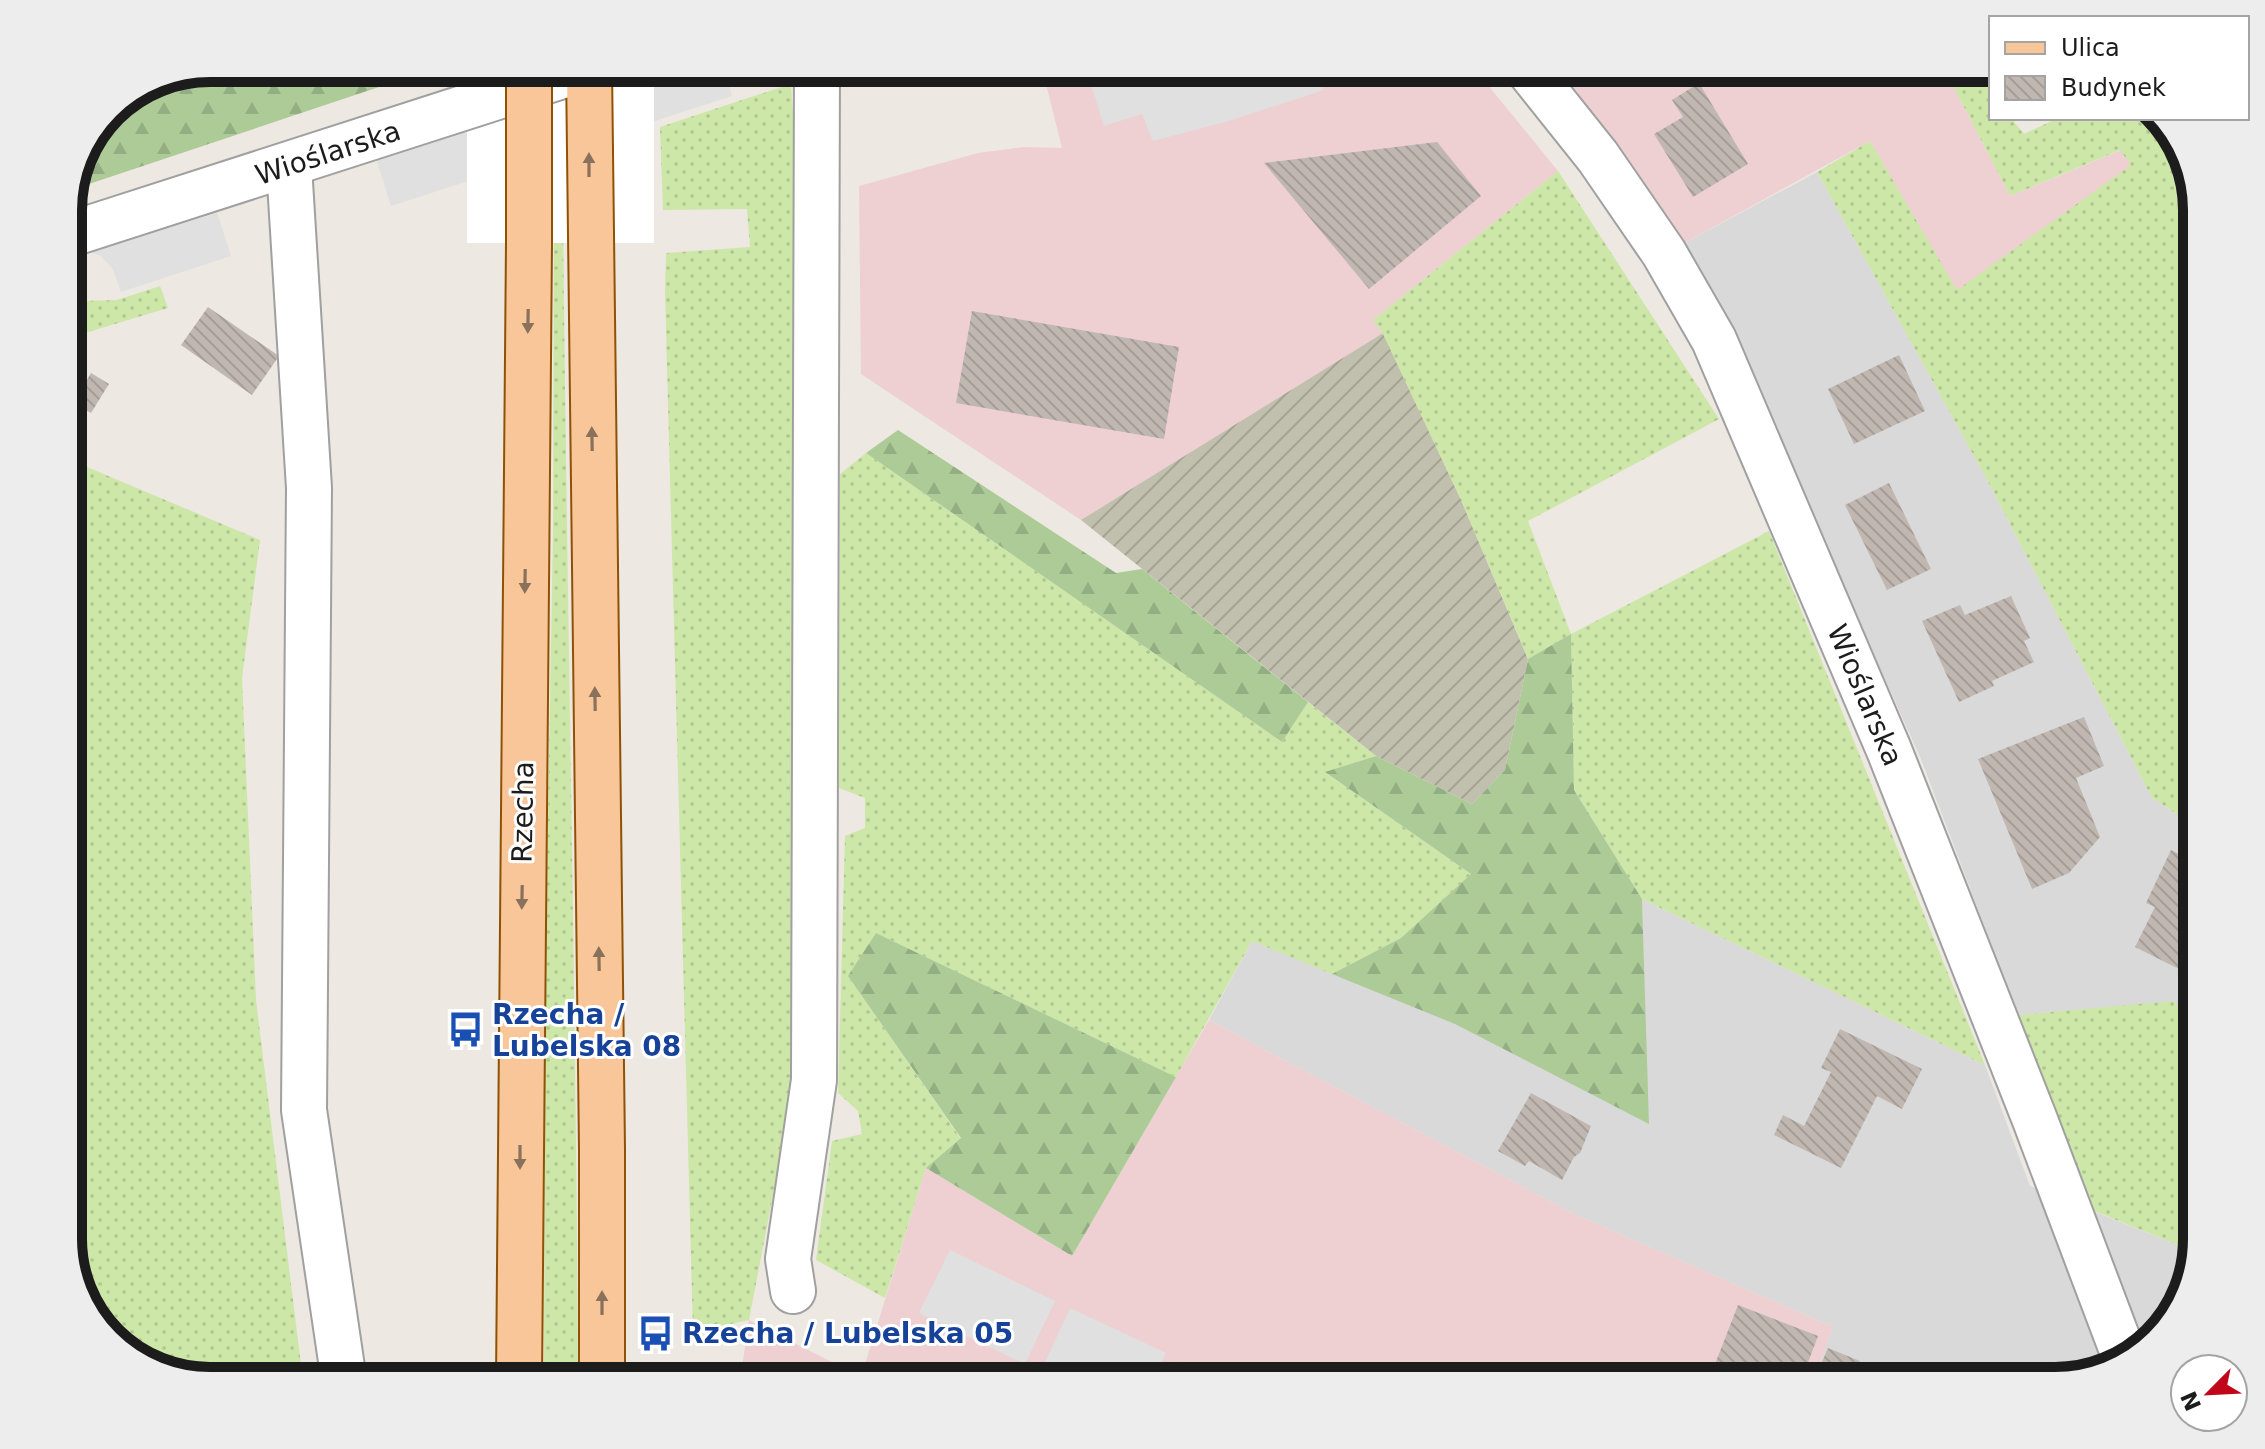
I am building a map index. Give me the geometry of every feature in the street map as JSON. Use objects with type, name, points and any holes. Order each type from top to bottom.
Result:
[{"type":"main road","name":"Rzecha","points":[[519,1367],[529,82]]},
{"type":"main road","points":[[588,82],[602,1367]]},
{"type":"street","name":"Wioślarska","points":[[82,231],[545,82]]},
{"type":"street","points":[[793,1291],[788,1259],[814,1080],[817,82]]},
{"type":"street","name":"Wioślarska","points":[[1538,82],[1598,157],[1656,241],[1714,340],[1889,750],[2030,1106],[2121,1348]]},
{"type":"street","points":[[289,166],[309,488],[304,1110],[342,1367]]},
{"type":"shaded area","points":[[621,82],[728,82],[732,96],[391,206],[377,161]]},
{"type":"shaded area","points":[[1046,82],[1485,82],[1558,171],[1373,320],[1383,333],[1081,520],[861,374],[859,186],[978,153],[1024,147],[1062,148]]},
{"type":"shaded area","points":[[1090,82],[1321,82],[1324,90],[1153,141],[1142,114],[1104,126]]},
{"type":"shaded area","points":[[1561,82],[1951,82],[2010,196],[2121,150],[2132,165],[1957,291],[1870,141],[1679,246]]},
{"type":"shaded area","points":[[1817,172],[1985,476],[2152,798],[2183,818],[2183,1008],[2172,1002],[2018,1015],[1921,759],[1808,508],[1679,246]]},
{"type":"shaded area","points":[[217,213],[231,256],[121,292],[113,269],[101,256],[91,252]]},
{"type":"shaded area","points":[[1383,333],[1462,502],[1528,659],[1505,770],[1472,804],[1376,756],[1081,520]]},
{"type":"shaded area","points":[[1642,899],[1985,1065],[2030,1186],[2182,1247],[2179,1272],[2161,1310],[2145,1329],[2119,1350],[2088,1363],[2054,1367],[1818,1367],[1833,1327],[1574,1214],[1209,1020],[1252,941],[1455,1023],[1648,1123]]},
{"type":"shaded area","points":[[1209,1020],[1574,1214],[1833,1327],[1818,1367],[864,1367],[926,1168],[1072,1256]]},
{"type":"shaded area","points":[[950,1250],[1055,1301],[1025,1364],[919,1313]]},
{"type":"shaded area","points":[[1070,1308],[1166,1353],[1160,1367],[1043,1367]]},
{"type":"shaded area","points":[[749,1320],[841,1367],[742,1367]]},
{"type":"shaded area","points":[[1183,1361],[1196,1367],[1180,1367]]},
{"type":"green space","points":[[210,82],[394,82],[85,185],[95,154],[104,139],[139,104],[161,92],[185,84]]},
{"type":"green space","points":[[1951,82],[1989,82],[1989,120],[2013,120],[2024,134],[2054,120],[2145,120],[2166,146],[2179,177],[2183,210],[2183,818],[2152,798],[1985,476],[1817,172],[1870,141],[1957,290],[2131,165],[2120,150],[2010,196]]},
{"type":"green space","points":[[791,84],[795,145],[796,1075],[749,1320],[693,1332],[666,253],[750,247],[747,209],[663,210],[660,127]]},
{"type":"green space","points":[[1558,171],[1719,419],[1528,521],[1571,634],[1769,531],[1985,1065],[1642,899],[1574,790],[1571,635],[1528,659],[1462,502],[1383,334],[1373,320]]},
{"type":"green space","points":[[554,219],[563,220],[578,1367],[544,1367],[545,998],[553,528]]},
{"type":"green space","points":[[160,286],[168,308],[82,334],[82,300],[117,300]]},
{"type":"green space","points":[[898,430],[1116,573],[1142,569],[1308,702],[1282,742],[866,453]]},
{"type":"green space","points":[[866,453],[1282,742],[1308,702],[1376,756],[1326,773],[1471,874],[1401,938],[1332,974],[1252,941],[1176,1077],[876,933],[849,977],[961,1139],[926,1168],[885,1298],[816,1260],[832,1141],[862,1134],[858,1111],[838,1093],[845,836],[865,828],[865,798],[839,788],[840,474]]},
{"type":"green space","points":[[82,465],[260,540],[242,678],[256,1000],[301,1367],[185,1365],[139,1345],[109,1317],[92,1288],[82,1247]]},
{"type":"green space","points":[[1571,634],[1574,790],[1642,899],[1649,1124],[1455,1024],[1332,974],[1401,938],[1471,874],[1325,772],[1376,756],[1472,804],[1505,770],[1528,659]]},
{"type":"green space","points":[[876,933],[1176,1077],[1072,1256],[926,1168],[961,1138],[848,976]]},
{"type":"green space","points":[[2172,1001],[2183,1008],[2182,1247],[2082,1206],[2018,1015]]},
{"type":"pier","points":[[467,82],[654,82],[654,243],[467,243]]},
{"type":"building","points":[[1699,83],[1748,164],[1693,197],[1654,134],[1683,117],[1672,100]]},
{"type":"building","points":[[1437,142],[1481,196],[1369,289],[1264,163]]},
{"type":"building","points":[[208,307],[279,356],[252,395],[181,345]]},
{"type":"building","points":[[972,311],[1179,347],[1164,439],[956,403]]},
{"type":"building","points":[[1899,355],[1925,411],[1854,444],[1828,389]]},
{"type":"building","points":[[91,373],[109,384],[91,413],[82,407],[82,388]]},
{"type":"building","points":[[1889,483],[1931,569],[1887,590],[1845,505]]},
{"type":"building","points":[[2011,596],[2030,638],[2024,641],[2034,662],[1992,681],[1994,686],[1959,702],[1922,621],[1960,605],[1965,615]]},
{"type":"building","points":[[2084,717],[2104,766],[2076,778],[2100,837],[2069,873],[2032,889],[1978,759]]},
{"type":"building","points":[[2171,850],[2183,856],[2183,961],[2179,969],[2135,947],[2155,907],[2146,903]]},
{"type":"building","points":[[1840,1029],[1922,1069],[1902,1109],[1877,1096],[1841,1168],[1774,1135],[1783,1115],[1804,1126],[1831,1072],[1821,1068]]},
{"type":"building","points":[[1531,1093],[1591,1126],[1580,1153],[1574,1157],[1562,1180],[1529,1161],[1525,1166],[1498,1151]]},
{"type":"building","points":[[1738,1305],[1818,1336],[1806,1367],[1723,1367],[1715,1364]]},
{"type":"building","points":[[1828,1348],[1860,1361],[1858,1367],[1820,1367]]},
{"type":"place","name":"Rzecha / Lubelska 08","points":[[466,1030]]},
{"type":"place","name":"Rzecha / Lubelska 05","points":[[656,1333]]}]
